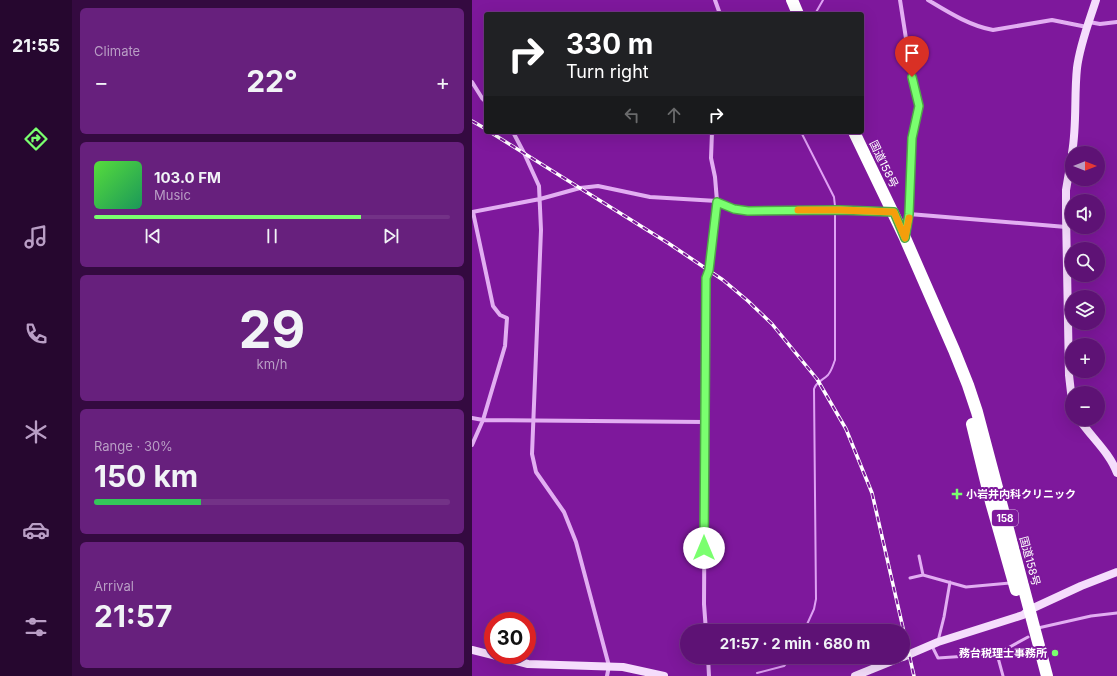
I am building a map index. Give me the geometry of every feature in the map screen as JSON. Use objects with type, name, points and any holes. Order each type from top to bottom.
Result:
[{"type":"highway","points":[[792,0],[797,12]]},
{"type":"highway","name":"国道158号","points":[[855,134],[894,212],[968,385],[977,412],[1026,613],[1047,676]]},
{"type":"highway","name":"国道158号","points":[[958,362],[969,415],[991,502],[1013,582],[1026,613]]},
{"type":"highway","name":"国道158号","points":[[1032,633],[1039,676]]},
{"type":"street","points":[[715,0],[719,12]]},
{"type":"street","points":[[900,0],[912,77],[919,106],[912,138],[909,214],[905,238]]},
{"type":"street","points":[[928,0],[949,13],[993,30],[1052,20],[1088,25],[1117,22]]},
{"type":"street","points":[[1073,146],[1078,66],[1096,0]]},
{"type":"street","points":[[472,82],[484,100]]},
{"type":"street","points":[[514,134],[538,186],[540,199],[541,230],[532,420],[532,454],[536,472],[564,512],[576,542],[609,666],[607,676]]},
{"type":"street","points":[[705,624],[704,604],[706,278],[709,270],[717,202],[715,177],[711,158],[712,134]]},
{"type":"street","points":[[472,445],[483,420],[505,346],[507,318],[500,315],[493,306],[472,212],[540,199],[580,188],[598,186],[650,197],[717,202],[734,209],[748,211],[835,210],[894,212]]},
{"type":"street","points":[[909,214],[1065,227]]},
{"type":"street","points":[[1066,234],[1070,386]]},
{"type":"street","points":[[472,418],[483,420],[705,422]]},
{"type":"street","points":[[1084,426],[1091,436],[1103,448],[1117,473]]},
{"type":"street","points":[[910,654],[935,643],[1026,613],[1081,586],[1117,572]]},
{"type":"street","points":[[472,650],[528,664],[623,667],[664,676]]},
{"type":"street","points":[[708,664],[709,676]]},
{"type":"street","points":[[855,676],[885,664]]},
{"type":"lane","points":[[920,556],[923,575]]},
{"type":"lane","points":[[910,578],[923,575],[966,587],[1013,582]]},
{"type":"lane","points":[[950,582],[944,617],[935,643],[938,658],[997,654],[1032,633],[1091,616],[1117,613]]},
{"type":"lane","points":[[997,654],[1003,676]]},
{"type":"waterway","points":[[816,12],[823,0]]},
{"type":"waterway","points":[[802,134],[834,197],[835,206],[835,360],[829,373],[814,389],[816,599],[814,609],[807,624]]},
{"type":"waterway","points":[[757,673],[784,666],[786,664]]},
{"type":"railway","points":[[472,121],[484,128]]},
{"type":"railway","points":[[493,134],[668,243],[723,280],[772,324],[817,379],[846,429],[872,493],[914,676]]},
{"type":"slow traffic","points":[[798,210],[894,212],[905,238],[909,218]]},
{"type":"place","name":"小岩井内科クリニック","points":[[957,494]]},
{"type":"place","name":"務台税理士事務所","points":[[1055,653]]},
{"type":"route","points":[[704,548],[706,278],[709,270],[717,202],[734,209],[748,211],[840,210],[894,212],[905,238],[909,214],[912,138],[919,106],[912,77]]}]
